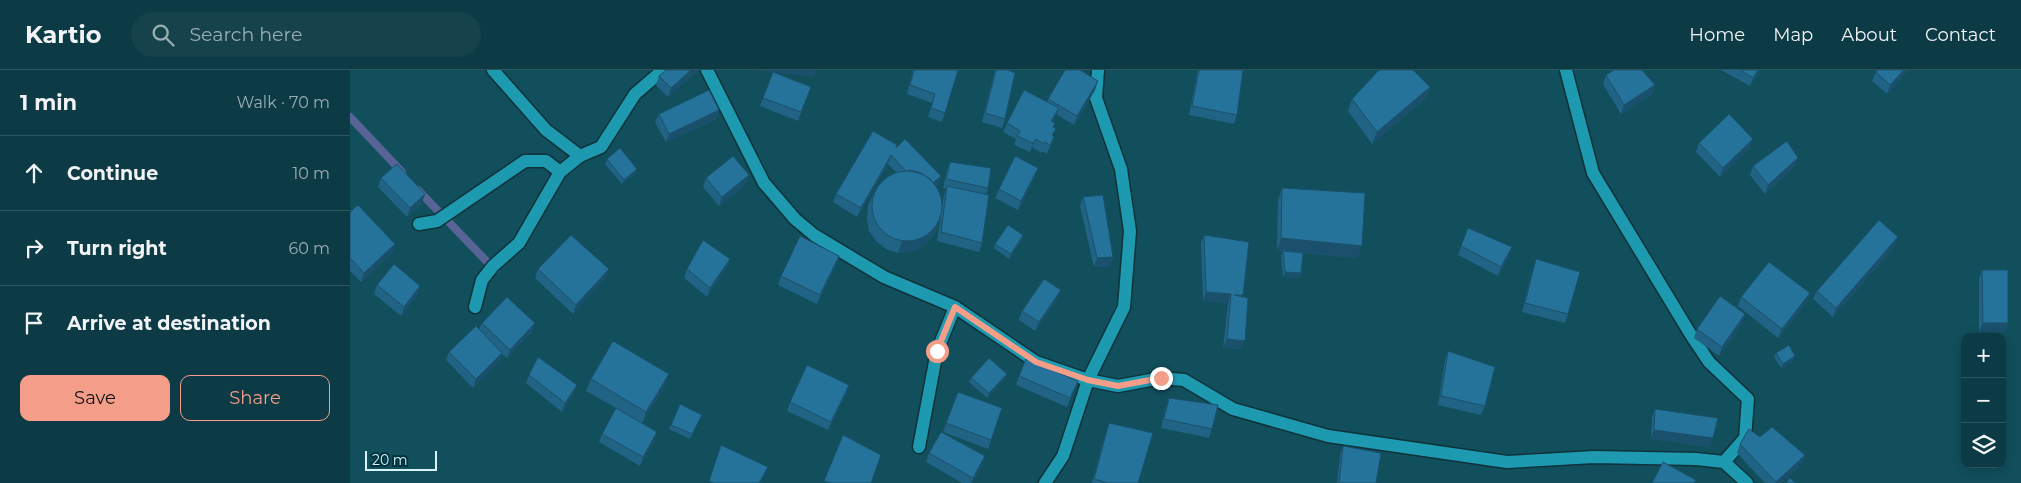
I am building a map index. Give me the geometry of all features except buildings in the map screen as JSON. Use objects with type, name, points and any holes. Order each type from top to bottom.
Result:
[{"type":"street","points":[[493,70],[546,130],[580,156]]},
{"type":"street","points":[[475,307],[482,280],[493,266],[519,243],[560,172],[580,156],[601,147],[635,94],[663,70]]},
{"type":"street","points":[[707,70],[764,183],[795,218],[814,234],[884,277],[955,307],[1036,362],[1088,380],[1118,386],[1161,378],[1184,380],[1233,409],[1328,436],[1508,462],[1594,457],[1696,459],[1724,462],[1747,483]]},
{"type":"street","points":[[1044,483],[1063,456],[1088,380],[1124,307],[1130,231],[1120,168],[1096,98],[1098,70]]},
{"type":"street","points":[[1566,70],[1593,173],[1709,362],[1748,399],[1745,438],[1724,462]]},
{"type":"street","points":[[419,224],[437,221],[525,161],[546,161],[560,172]]},
{"type":"street","points":[[919,448],[937,351],[955,307]]},
{"type":"waterway","points":[[350,117],[402,172]]},
{"type":"waterway","points":[[418,190],[495,270]]},
{"type":"route","points":[[937,351],[955,307],[1036,362],[1088,380],[1118,386],[1161,378]]}]
